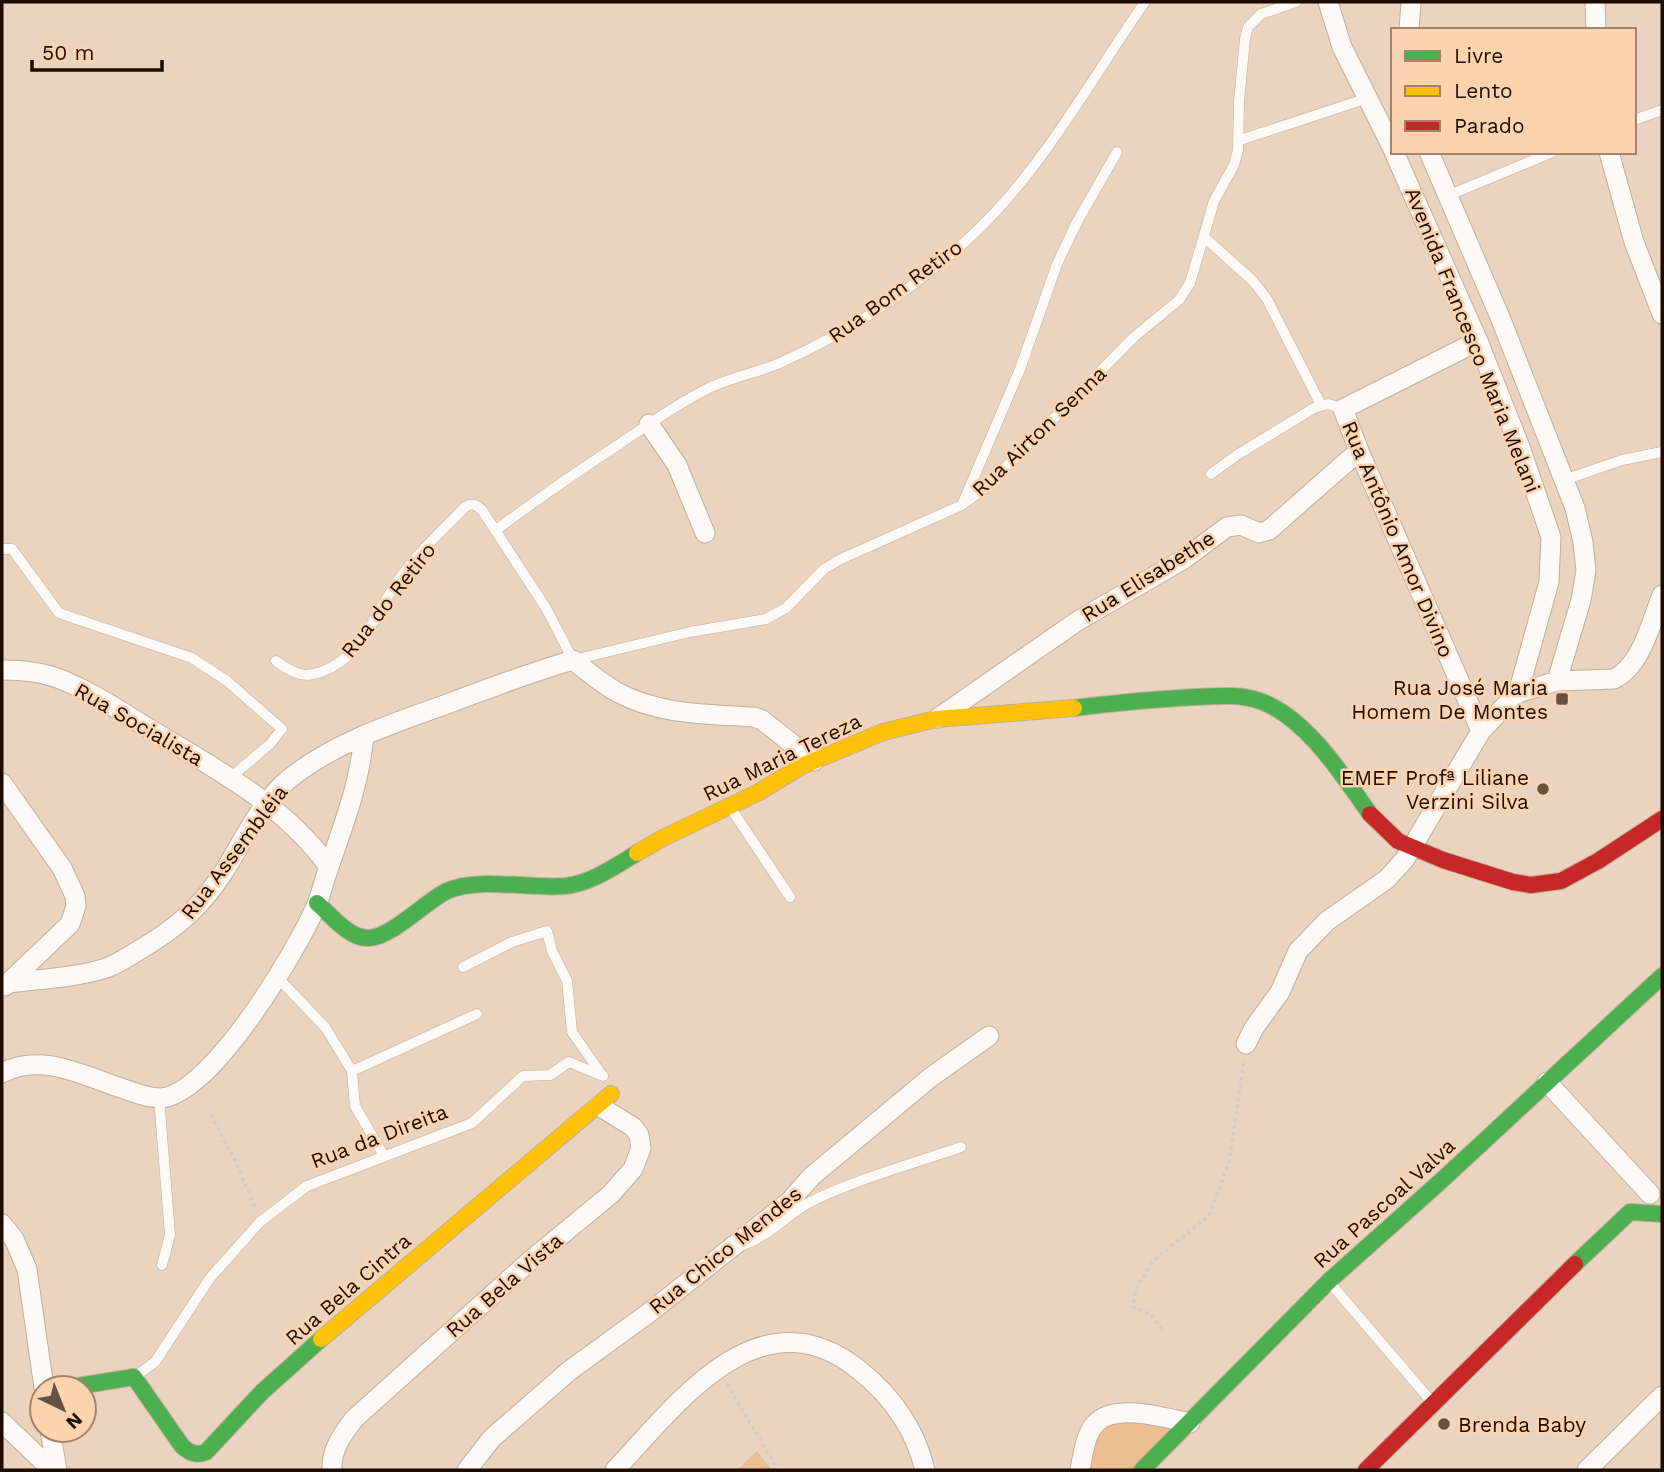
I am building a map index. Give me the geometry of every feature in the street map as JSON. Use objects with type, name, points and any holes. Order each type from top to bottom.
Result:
[{"type":"street","name":"Avenida Francesco Maria Melani","points":[[1328,2],[1342,47],[1368,97],[1387,120],[1391,137]]},
{"type":"street","points":[[1409,28],[1411,2]]},
{"type":"street","points":[[1595,2],[1596,28]]},
{"type":"street","name":"Avenida Francesco Maria Melani","points":[[1396,154],[1478,341],[1524,459],[1550,537],[1549,582],[1518,693]]},
{"type":"street","name":"Avenida Francesco Maria Melani","points":[[1430,154],[1500,317],[1578,520],[1586,571],[1581,600],[1557,681]]},
{"type":"street","points":[[1610,154],[1634,242],[1662,314]]},
{"type":"street","name":"Rua Antônio Amor Divino","points":[[1478,341],[1343,409],[1359,452],[1481,731]]},
{"type":"street","points":[[649,424],[677,465],[705,533]]},
{"type":"street","name":"Rua Elisabethe","points":[[936,719],[1079,620],[1184,559],[1221,530],[1232,525],[1241,525],[1259,533],[1269,530],[1359,452]]},
{"type":"street","points":[[1247,1044],[1254,1028],[1280,992],[1298,951],[1310,936],[1387,879],[1412,849],[1481,731],[1518,693],[1557,681],[1614,679],[1622,676],[1639,653],[1662,595]]},
{"type":"street","points":[[573,660],[617,692],[651,705],[681,713],[754,717],[762,720],[814,761]]},
{"type":"street","name":"Rua Assembléia","points":[[5,986],[104,969],[168,933],[193,912],[222,875],[267,802],[287,780],[313,760],[364,736],[573,660]]},
{"type":"street","name":"Rua Socialista","points":[[2,670],[57,678],[84,690],[267,802],[312,843],[329,867]]},
{"type":"street","name":"Rua Maria Tereza","points":[[317,904],[352,934],[369,938],[383,934],[448,890],[478,884],[565,886],[593,880],[663,838],[861,740],[936,719],[1054,711],[1141,699],[1232,696],[1260,701],[1284,714],[1304,730],[1340,772],[1376,822],[1398,841],[1412,849],[1513,882],[1531,886],[1561,881],[1598,861],[1662,819]]},
{"type":"street","points":[[2,1073],[33,1063],[55,1066],[142,1095],[159,1098],[173,1096],[194,1084],[225,1051],[277,977],[317,904],[357,784],[364,736]]},
{"type":"street","points":[[2,783],[62,868],[75,896],[76,906],[70,924],[5,986]]},
{"type":"street","name":"Rua Pascoal Valva","points":[[1142,1470],[1329,1281],[1662,976]]},
{"type":"street","name":"Rua Chico Mendes","points":[[467,1470],[492,1438],[569,1371],[650,1312],[789,1202],[812,1177],[931,1077],[989,1036]]},
{"type":"street","points":[[1366,1470],[1432,1402],[1656,1188],[1547,1082]]},
{"type":"street","name":"Rua Bela Cintra","points":[[134,1377],[182,1446],[195,1455],[206,1452],[262,1392],[316,1343],[605,1100]]},
{"type":"street","name":"Rua Bela Vista","points":[[332,1470],[332,1458],[339,1439],[354,1419],[531,1260],[611,1194],[634,1169],[641,1148],[639,1135],[605,1100]]},
{"type":"street","points":[[1630,1212],[1662,1214]]},
{"type":"street","points":[[2,1224],[14,1239],[27,1269],[42,1374]]},
{"type":"street","points":[[615,1470],[715,1368],[769,1343],[792,1342],[827,1349],[846,1359],[885,1393],[904,1419],[918,1445],[925,1470]]},
{"type":"street","points":[[98,1383],[134,1377]]},
{"type":"street","points":[[1587,1470],[1661,1399]]},
{"type":"street","points":[[1080,1470],[1093,1425],[1106,1416],[1131,1412],[1190,1423]]},
{"type":"street","points":[[2,1422],[54,1470]]},
{"type":"street","points":[[51,1444],[54,1470]]},
{"type":"lane","name":"Rua Bom Retiro","points":[[495,531],[649,424],[708,388],[778,364],[831,339],[872,313],[967,240],[1026,174],[1145,2]]},
{"type":"lane","name":"Rua Airton Senna","points":[[573,660],[690,632],[777,615],[824,569],[962,505],[1002,471],[1048,421],[1134,337],[1179,300],[1190,284],[1214,201],[1234,165],[1240,140],[1239,101],[1248,27],[1261,13],[1296,2]]},
{"type":"lane","points":[[1240,140],[1368,97]]},
{"type":"lane","points":[[1636,119],[1662,110]]},
{"type":"lane","points":[[962,505],[1020,369],[1057,264],[1077,222],[1117,152]]},
{"type":"lane","points":[[1447,196],[1548,154]]},
{"type":"lane","points":[[1204,237],[1253,281],[1267,299],[1321,405]]},
{"type":"lane","points":[[1211,474],[1272,433],[1321,405],[1334,405],[1343,409]]},
{"type":"lane","points":[[1564,480],[1622,460],[1662,452]]},
{"type":"lane","name":"Rua do Retiro","points":[[276,661],[296,674],[309,676],[333,668],[348,657],[385,597],[404,572],[464,507],[471,503],[476,505],[495,531],[546,608],[573,660]]},
{"type":"lane","points":[[2,549],[12,549],[59,613],[192,658],[226,681],[282,730],[270,744],[230,778]]},
{"type":"lane","points":[[730,806],[790,897]]},
{"type":"lane","points":[[463,967],[512,942],[547,931],[552,951],[568,981],[572,1032],[603,1076],[605,1100]]},
{"type":"lane","points":[[277,977],[325,1027],[352,1071],[355,1106],[384,1156]]},
{"type":"lane","points":[[352,1071],[477,1014]]},
{"type":"lane","name":"Rua da Direita","points":[[134,1377],[155,1362],[210,1279],[260,1222],[307,1186],[472,1123],[523,1076],[550,1075],[569,1062],[603,1076]]},
{"type":"lane","points":[[159,1098],[170,1235],[162,1265]]},
{"type":"lane","points":[[726,1251],[756,1241],[810,1202],[877,1175],[961,1147]]},
{"type":"lane","points":[[1329,1281],[1432,1402]]},
{"type":"path","points":[[1162,1329],[1150,1314],[1133,1307],[1135,1290],[1154,1260],[1209,1216],[1229,1161],[1247,1044]]},
{"type":"path","points":[[211,1115],[237,1165],[260,1222]]},
{"type":"path","points":[[715,1368],[778,1470]]},
{"type":"shaded area","points":[[1125,1419],[1178,1430],[1139,1470],[1089,1470],[1097,1437],[1107,1427]]},
{"type":"shaded area","points":[[757,1451],[772,1470],[737,1470]]},
{"type":"traffic: fast","points":[[1074,708],[1212,696],[1236,696],[1260,701],[1277,709],[1308,734],[1336,766],[1370,814]]},
{"type":"traffic: fast","points":[[317,903],[347,931],[369,938],[388,932],[439,896],[459,887],[489,884],[565,886],[602,874],[637,853]]},
{"type":"traffic: fast","points":[[1142,1470],[1329,1281],[1662,976]]},
{"type":"traffic: fast","points":[[1575,1264],[1630,1212],[1662,1214]]},
{"type":"traffic: fast","points":[[98,1383],[134,1377],[182,1446],[199,1454],[206,1452],[262,1392],[321,1339]]},
{"type":"traffic: slow","points":[[637,853],[759,792],[802,766],[883,732],[936,719],[1074,708]]},
{"type":"traffic: slow","points":[[321,1339],[611,1094]]},
{"type":"traffic: jam","points":[[1370,814],[1398,841],[1443,860],[1531,885],[1561,881],[1598,861],[1662,819]]},
{"type":"traffic: jam","points":[[1366,1470],[1575,1264]]},
{"type":"place","name":"Rua José Maria Homem De Montes","points":[[1562,699]]},
{"type":"place","name":"EMEF Profª Liliane Verzini Silva","points":[[1543,789]]},
{"type":"place","name":"Brenda Baby","points":[[1444,1424]]}]
